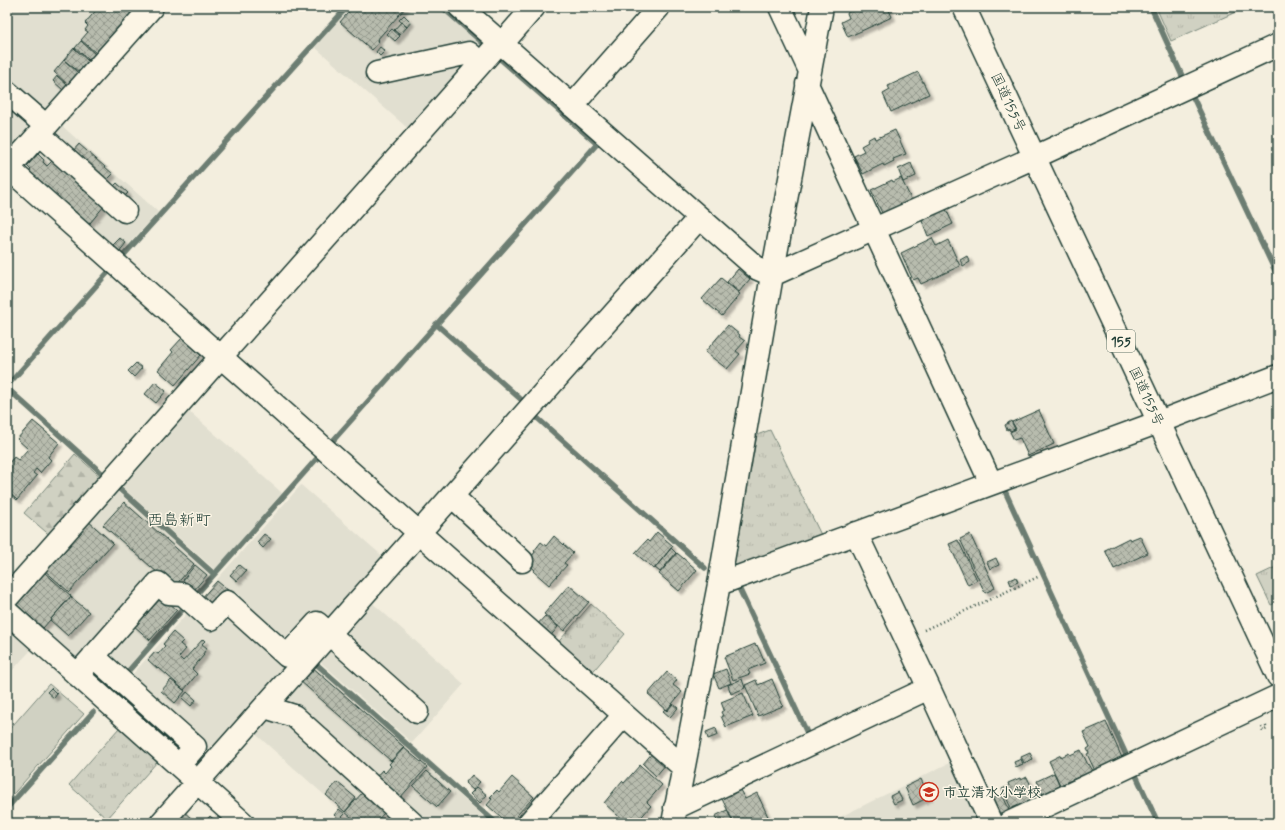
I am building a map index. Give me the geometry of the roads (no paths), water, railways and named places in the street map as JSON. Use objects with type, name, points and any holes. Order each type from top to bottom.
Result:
[{"type":"main road","points":[[152,7],[8,168],[683,767]]},
{"type":"main road","points":[[460,7],[500,44],[758,269],[772,275],[1035,157],[1278,45]]},
{"type":"main road","points":[[7,598],[480,63],[500,44],[534,7]]},
{"type":"main road","points":[[572,106],[659,7]]},
{"type":"main road","points":[[780,7],[874,230],[991,483]]},
{"type":"main road","points":[[674,816],[719,584],[772,275],[822,7]]},
{"type":"main road","name":"国道155号","points":[[964,7],[1278,676]]},
{"type":"main road","points":[[377,73],[469,53],[480,63]]},
{"type":"main road","points":[[7,92],[42,130],[126,211]]},
{"type":"main road","points":[[161,823],[699,218]]},
{"type":"main road","points":[[719,584],[1159,422],[1278,376]]},
{"type":"main road","points":[[452,496],[522,561]]},
{"type":"main road","points":[[856,533],[991,823]]},
{"type":"main road","points":[[77,675],[158,583],[169,593],[183,594],[211,619],[227,602],[287,656],[317,623],[417,712]]},
{"type":"main road","points":[[7,612],[243,823]]},
{"type":"main road","points":[[93,656],[195,747],[179,765]]},
{"type":"main road","points":[[674,816],[929,688]]},
{"type":"main road","points":[[1010,823],[1278,696]]},
{"type":"main road","points":[[265,706],[294,716],[412,823]]},
{"type":"main road","points":[[529,823],[624,715]]},
{"type":"waterway","points":[[122,257],[347,7]]},
{"type":"waterway","points":[[442,7],[485,45]]},
{"type":"waterway","points":[[1151,7],[1183,78]]},
{"type":"waterway","points":[[330,444],[597,144],[498,57]]},
{"type":"waterway","points":[[1192,95],[1278,277]]},
{"type":"waterway","points":[[7,386],[111,269]]},
{"type":"waterway","points":[[436,324],[525,403]]},
{"type":"waterway","points":[[7,388],[105,476]]},
{"type":"waterway","points":[[534,415],[705,568]]},
{"type":"waterway","points":[[195,596],[320,455]]},
{"type":"waterway","points":[[115,485],[214,574]]},
{"type":"waterway","points":[[1004,489],[1128,759]]},
{"type":"waterway","points":[[739,588],[809,737]]},
{"type":"waterway","points":[[123,677],[183,609]]},
{"type":"waterway","points":[[314,662],[496,823]]},
{"type":"waterway","points":[[7,808],[93,712]]},
{"type":"waterway","points":[[1134,771],[1158,823]]},
{"type":"place","name":"市立清水小学校","points":[[929,792]]},
{"type":"district","name":"西島新町","points":[[179,519]]}]
